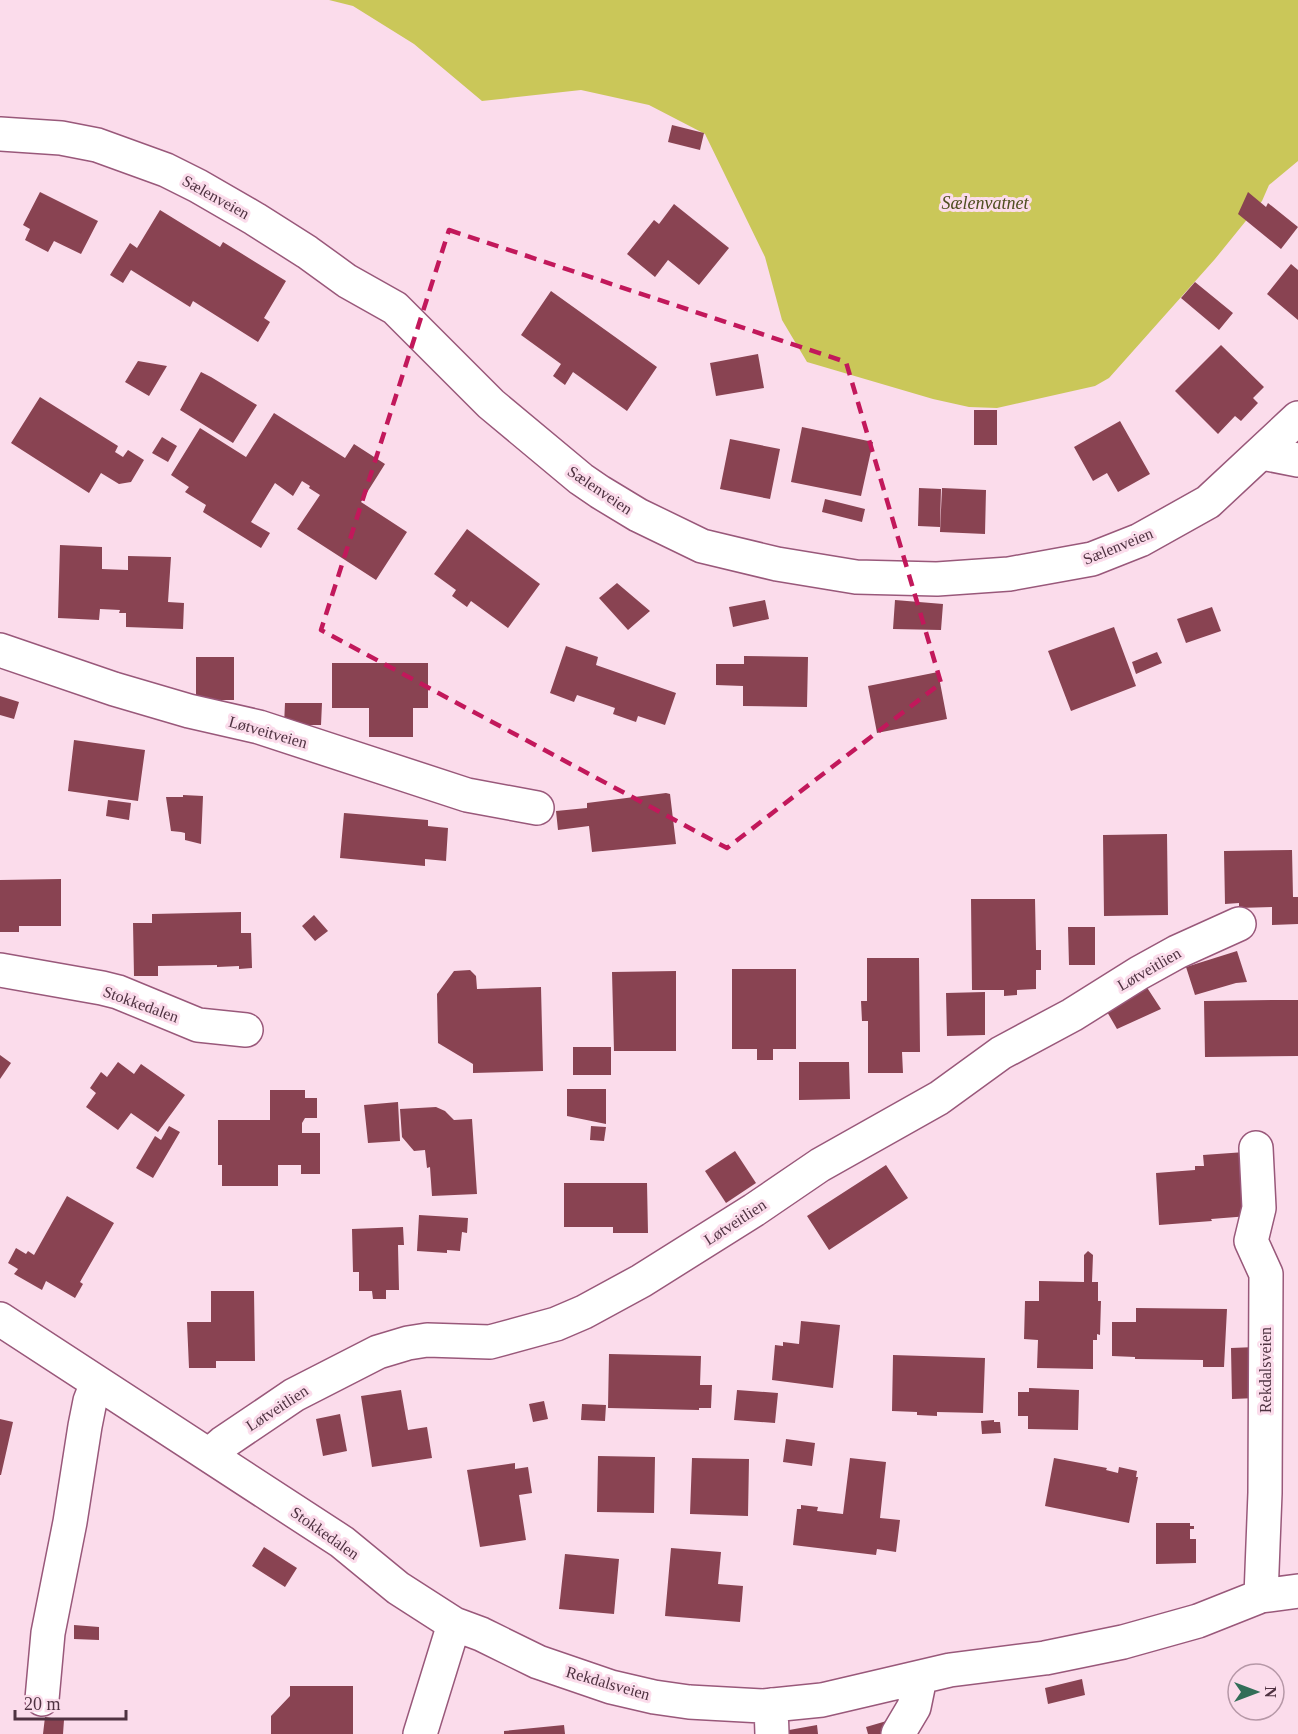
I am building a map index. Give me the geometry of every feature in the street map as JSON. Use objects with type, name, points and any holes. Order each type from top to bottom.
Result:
[{"type":"street","name":"Sælenveien","points":[[0,134],[61,138],[97,145],[166,170],[198,186],[307,252],[347,281],[395,308],[491,404],[581,479],[638,515],[702,546],[777,564],[856,577],[937,579],[1009,574],[1092,559],[1140,540],[1208,502],[1298,418]]},
{"type":"street","points":[[1262,453],[1298,460]]},
{"type":"street","name":"Løtveitveien","points":[[0,650],[114,689],[189,711],[259,727],[467,795],[537,807]]},
{"type":"street","name":"Løtveitlien","points":[[210,1455],[223,1443],[294,1395],[378,1352],[427,1340],[490,1342],[556,1324],[584,1312],[651,1275],[820,1165],[939,1098],[1001,1053],[1072,1015],[1177,952],[1239,924]]},
{"type":"street","name":"Stokkedalen","points":[[0,970],[118,992],[198,1025],[246,1030]]},
{"type":"street","name":"Rekdalsveien","points":[[1256,1148],[1259,1208],[1251,1241],[1266,1274],[1265,1493],[1261,1596]]},
{"type":"street","name":"Stokkedalen","points":[[0,1319],[342,1542],[398,1588],[454,1624]]},
{"type":"street","points":[[42,1698],[48,1633],[70,1522],[85,1426],[90,1401],[97,1383]]},
{"type":"street","name":"Rekdalsveien","points":[[454,1624],[481,1634],[538,1662],[611,1687],[689,1702],[762,1706],[772,1719],[822,1700],[950,1670],[1045,1658],[1123,1642],[1198,1621],[1261,1596],[1298,1591]]},
{"type":"street","points":[[420,1734],[454,1624]]},
{"type":"street","points":[[898,1734],[914,1707],[920,1678]]},
{"type":"highlighted area","points":[[449,230],[846,362],[941,683],[727,848],[321,630]]},
{"type":"water","name":"Sælenvatnet","points":[[329,0],[1298,0],[1298,161],[1269,185],[1262,201],[1215,259],[1109,378],[1095,386],[997,408],[969,407],[933,399],[807,362],[782,320],[765,257],[705,134],[649,105],[581,90],[482,101],[414,44],[353,6]]},
{"type":"building","points":[[672,125],[704,133],[700,150],[668,142]]},
{"type":"building","points":[[40,192],[98,221],[81,254],[54,241],[48,252],[25,240],[30,229],[23,225]]},
{"type":"building","points":[[1248,192],[1266,207],[1268,203],[1298,227],[1281,249],[1238,214]]},
{"type":"building","points":[[674,204],[729,248],[699,285],[668,260],[655,277],[627,254],[654,220],[659,224]]},
{"type":"building","points":[[160,210],[220,247],[223,242],[286,281],[264,318],[270,322],[258,342],[193,301],[190,307],[131,270],[123,283],[110,275],[130,243],[137,248]]},
{"type":"building","points":[[1291,264],[1298,270],[1298,320],[1267,294]]},
{"type":"building","points":[[1195,282],[1233,313],[1219,330],[1181,298]]},
{"type":"building","points":[[551,291],[657,367],[627,411],[573,372],[565,385],[553,376],[561,364],[521,335]]},
{"type":"building","points":[[1221,345],[1264,387],[1253,398],[1258,403],[1241,421],[1235,416],[1218,434],[1175,391]]},
{"type":"building","points":[[758,354],[764,388],[716,396],[710,363]]},
{"type":"building","points":[[138,361],[167,366],[149,396],[125,382]]},
{"type":"building","points":[[201,372],[257,405],[233,443],[180,410]]},
{"type":"building","points":[[40,397],[118,446],[115,452],[123,457],[128,450],[144,460],[131,482],[119,484],[101,473],[89,493],[11,443]]},
{"type":"building","points":[[974,410],[997,410],[997,445],[974,445]]},
{"type":"building","points":[[274,413],[345,458],[354,444],[385,464],[361,502],[407,532],[376,580],[297,529],[320,495],[302,481],[293,496],[275,483],[251,522],[270,533],[261,548],[203,512],[206,505],[185,492],[189,487],[171,475],[200,428],[246,457]]},
{"type":"building","points":[[1120,421],[1150,474],[1118,492],[1107,473],[1093,481],[1074,447]]},
{"type":"building","points":[[802,427],[873,442],[861,496],[791,482]]},
{"type":"building","points":[[162,437],[177,446],[168,462],[152,453]]},
{"type":"building","points":[[730,439],[780,449],[770,499],[720,489]]},
{"type":"building","points":[[919,488],[941,489],[940,527],[918,526]]},
{"type":"building","points":[[942,488],[986,490],[985,534],[940,532]]},
{"type":"building","points":[[825,499],[865,509],[862,522],[822,512]]},
{"type":"building","points":[[467,529],[540,584],[508,628],[471,601],[467,607],[452,596],[456,590],[434,574]]},
{"type":"building","points":[[60,545],[102,547],[102,569],[128,570],[128,556],[171,557],[168,602],[184,603],[183,629],[126,627],[126,613],[119,613],[120,610],[100,609],[99,620],[58,618]]},
{"type":"building","points":[[617,583],[650,611],[628,630],[599,598]]},
{"type":"building","points":[[765,600],[769,619],[733,627],[729,607]]},
{"type":"building","points":[[895,600],[943,604],[941,630],[893,629]]},
{"type":"building","points":[[1212,607],[1221,631],[1186,643],[1177,619]]},
{"type":"building","points":[[1114,627],[1136,686],[1071,711],[1048,651]]},
{"type":"building","points":[[566,646],[598,657],[596,665],[676,693],[665,725],[638,716],[636,722],[613,714],[615,708],[577,695],[574,702],[550,693]]},
{"type":"building","points":[[1157,652],[1162,663],[1136,674],[1132,662]]},
{"type":"building","points":[[744,656],[808,657],[807,707],[743,706],[743,686],[716,685],[716,664],[744,664]]},
{"type":"building","points":[[196,657],[234,657],[234,700],[196,700]]},
{"type":"building","points":[[332,663],[428,663],[428,708],[413,708],[413,737],[369,737],[369,708],[332,708]]},
{"type":"building","points":[[938,672],[947,719],[877,733],[868,686]]},
{"type":"building","points":[[0,696],[19,702],[14,719],[0,715]]},
{"type":"building","points":[[285,703],[322,703],[321,725],[284,725]]},
{"type":"building","points":[[74,740],[145,750],[138,801],[68,791]]},
{"type":"building","points":[[670,794],[676,844],[592,852],[589,826],[558,830],[556,811],[587,808],[587,803]]},
{"type":"building","points":[[183,795],[203,796],[201,844],[185,840],[185,833],[171,831],[166,797],[183,797]]},
{"type":"building","points":[[108,800],[131,803],[129,820],[106,816]]},
{"type":"building","points":[[344,813],[428,820],[428,826],[448,828],[446,861],[425,859],[425,866],[340,858]]},
{"type":"building","points":[[1167,834],[1168,915],[1104,916],[1103,835]]},
{"type":"building","points":[[1292,850],[1293,897],[1298,897],[1298,924],[1272,925],[1272,907],[1239,908],[1239,903],[1225,904],[1224,851]]},
{"type":"building","points":[[61,879],[61,926],[19,926],[19,932],[0,932],[0,880]]},
{"type":"building","points":[[971,899],[1035,899],[1036,950],[1041,950],[1041,970],[1036,970],[1036,989],[1017,990],[1017,995],[1004,996],[1004,990],[972,990]]},
{"type":"building","points":[[241,912],[241,933],[251,933],[252,968],[239,969],[239,966],[217,967],[217,965],[158,966],[158,976],[134,976],[133,923],[152,923],[152,914]]},
{"type":"building","points":[[314,915],[328,931],[315,941],[302,926]]},
{"type":"building","points":[[1068,927],[1095,927],[1095,965],[1069,965]]},
{"type":"building","points":[[1237,951],[1247,982],[1195,995],[1186,967]]},
{"type":"building","points":[[867,958],[919,958],[920,1052],[902,1052],[903,1073],[868,1073],[868,1021],[862,1021],[861,1001],[867,1001]]},
{"type":"building","points":[[732,969],[796,969],[796,1049],[773,1049],[773,1060],[757,1060],[757,1049],[732,1049]]},
{"type":"building","points":[[470,970],[476,976],[477,989],[541,987],[543,1071],[473,1073],[473,1064],[438,1043],[437,994],[454,971]]},
{"type":"building","points":[[676,971],[676,1051],[614,1051],[612,972]]},
{"type":"building","points":[[1146,986],[1161,1009],[1117,1029],[1106,1010]]},
{"type":"building","points":[[985,992],[985,1035],[947,1036],[946,993]]},
{"type":"building","points":[[1298,1000],[1298,1056],[1205,1057],[1204,1001]]},
{"type":"building","points":[[573,1047],[611,1047],[611,1075],[573,1075]]},
{"type":"building","points":[[0,1055],[11,1063],[0,1079]]},
{"type":"building","points":[[118,1062],[134,1074],[141,1064],[185,1095],[158,1132],[131,1113],[118,1130],[86,1107],[96,1093],[90,1088],[101,1072],[107,1077]]},
{"type":"building","points":[[799,1062],[849,1062],[850,1099],[799,1100]]},
{"type":"building","points":[[567,1089],[606,1089],[606,1124],[567,1116]]},
{"type":"building","points":[[270,1090],[305,1090],[305,1098],[317,1098],[317,1118],[305,1118],[302,1123],[302,1133],[320,1133],[320,1174],[301,1174],[301,1165],[278,1165],[278,1186],[222,1186],[222,1165],[218,1165],[218,1120],[270,1120]]},
{"type":"building","points":[[398,1102],[400,1141],[368,1143],[364,1105]]},
{"type":"building","points":[[436,1107],[445,1111],[454,1120],[472,1119],[477,1194],[432,1196],[430,1167],[427,1168],[425,1150],[414,1151],[402,1137],[400,1109]]},
{"type":"building","points":[[169,1126],[180,1132],[153,1178],[136,1168],[155,1136],[161,1140]]},
{"type":"building","points":[[591,1126],[606,1127],[604,1141],[590,1140]]},
{"type":"building","points":[[735,1151],[756,1183],[726,1203],[705,1171]]},
{"type":"building","points":[[1245,1152],[1249,1216],[1159,1225],[1156,1173],[1195,1170],[1195,1166],[1204,1166],[1203,1155]]},
{"type":"building","points":[[886,1165],[908,1198],[829,1250],[807,1216]]},
{"type":"building","points":[[564,1183],[647,1183],[648,1233],[613,1233],[613,1227],[564,1227]]},
{"type":"building","points":[[67,1196],[114,1223],[80,1282],[83,1284],[75,1298],[46,1281],[42,1290],[14,1274],[18,1269],[8,1263],[16,1248],[26,1254],[28,1251],[34,1255]]},
{"type":"building","points":[[419,1215],[468,1218],[467,1233],[462,1232],[460,1251],[447,1250],[447,1253],[417,1251]]},
{"type":"building","points":[[403,1227],[404,1245],[398,1245],[399,1290],[386,1290],[386,1299],[373,1299],[372,1291],[359,1291],[359,1272],[353,1272],[352,1229]]},
{"type":"building","points":[[1088,1251],[1093,1255],[1092,1282],[1098,1282],[1098,1301],[1101,1301],[1100,1335],[1097,1334],[1097,1340],[1093,1340],[1093,1369],[1037,1368],[1038,1340],[1024,1339],[1025,1301],[1039,1301],[1039,1281],[1084,1282],[1084,1255]]},
{"type":"building","points":[[211,1291],[254,1291],[255,1361],[216,1361],[216,1368],[189,1368],[187,1322],[211,1322]]},
{"type":"building","points":[[1136,1308],[1227,1309],[1224,1367],[1203,1367],[1203,1360],[1135,1359],[1135,1357],[1112,1356],[1112,1322],[1136,1322]]},
{"type":"building","points":[[801,1321],[840,1325],[833,1388],[772,1380],[775,1345],[783,1346],[783,1342],[799,1344]]},
{"type":"building","points":[[1256,1347],[1257,1398],[1232,1399],[1231,1348]]},
{"type":"building","points":[[609,1354],[701,1356],[700,1385],[712,1385],[711,1408],[699,1408],[699,1410],[608,1408]]},
{"type":"building","points":[[893,1355],[985,1358],[983,1413],[937,1412],[937,1416],[892,1411]]},
{"type":"building","points":[[1029,1388],[1079,1390],[1078,1430],[1028,1429],[1028,1416],[1018,1416],[1018,1392],[1029,1392]]},
{"type":"building","points":[[401,1390],[408,1430],[427,1427],[432,1458],[372,1467],[361,1396]]},
{"type":"building","points":[[737,1390],[778,1393],[775,1423],[734,1420]]},
{"type":"building","points":[[544,1401],[548,1419],[533,1422],[529,1404]]},
{"type":"building","points":[[582,1404],[606,1405],[605,1421],[581,1420]]},
{"type":"building","points":[[340,1414],[347,1451],[323,1456],[316,1419]]},
{"type":"building","points":[[0,1419],[13,1422],[1,1475],[0,1475]]},
{"type":"building","points":[[994,1420],[994,1422],[1000,1422],[1001,1433],[982,1434],[981,1421]]},
{"type":"building","points":[[786,1439],[815,1443],[812,1466],[783,1462]]},
{"type":"building","points":[[598,1456],[655,1457],[654,1513],[597,1512]]},
{"type":"building","points":[[692,1458],[749,1459],[748,1516],[690,1514]]},
{"type":"building","points":[[850,1458],[886,1462],[880,1518],[900,1520],[896,1552],[877,1549],[876,1555],[793,1545],[797,1509],[801,1509],[801,1505],[818,1507],[817,1511],[843,1514]]},
{"type":"building","points":[[1054,1458],[1107,1468],[1106,1470],[1118,1473],[1119,1467],[1137,1471],[1136,1477],[1138,1477],[1129,1523],[1045,1506]]},
{"type":"building","points":[[515,1463],[515,1469],[528,1467],[532,1493],[519,1495],[526,1540],[480,1547],[467,1470]]},
{"type":"building","points":[[1156,1523],[1190,1523],[1190,1526],[1194,1526],[1194,1529],[1190,1529],[1190,1539],[1196,1539],[1196,1563],[1156,1564]]},
{"type":"building","points":[[264,1547],[297,1568],[285,1587],[252,1566]]},
{"type":"building","points":[[671,1548],[721,1552],[718,1584],[743,1586],[740,1622],[665,1616]]},
{"type":"building","points":[[565,1554],[619,1559],[614,1614],[559,1609]]},
{"type":"building","points":[[74,1625],[99,1627],[99,1640],[74,1639]]},
{"type":"building","points":[[1082,1679],[1085,1695],[1048,1704],[1045,1688]]},
{"type":"building","points":[[290,1686],[353,1686],[353,1734],[271,1734],[271,1716],[290,1696]]},
{"type":"building","points":[[45,1717],[64,1720],[63,1734],[43,1734]]},
{"type":"building","points":[[890,1720],[894,1734],[868,1734],[866,1727]]},
{"type":"building","points":[[564,1725],[565,1734],[504,1734],[504,1731]]},
{"type":"building","points":[[817,1725],[818,1734],[779,1734],[778,1732]]}]
